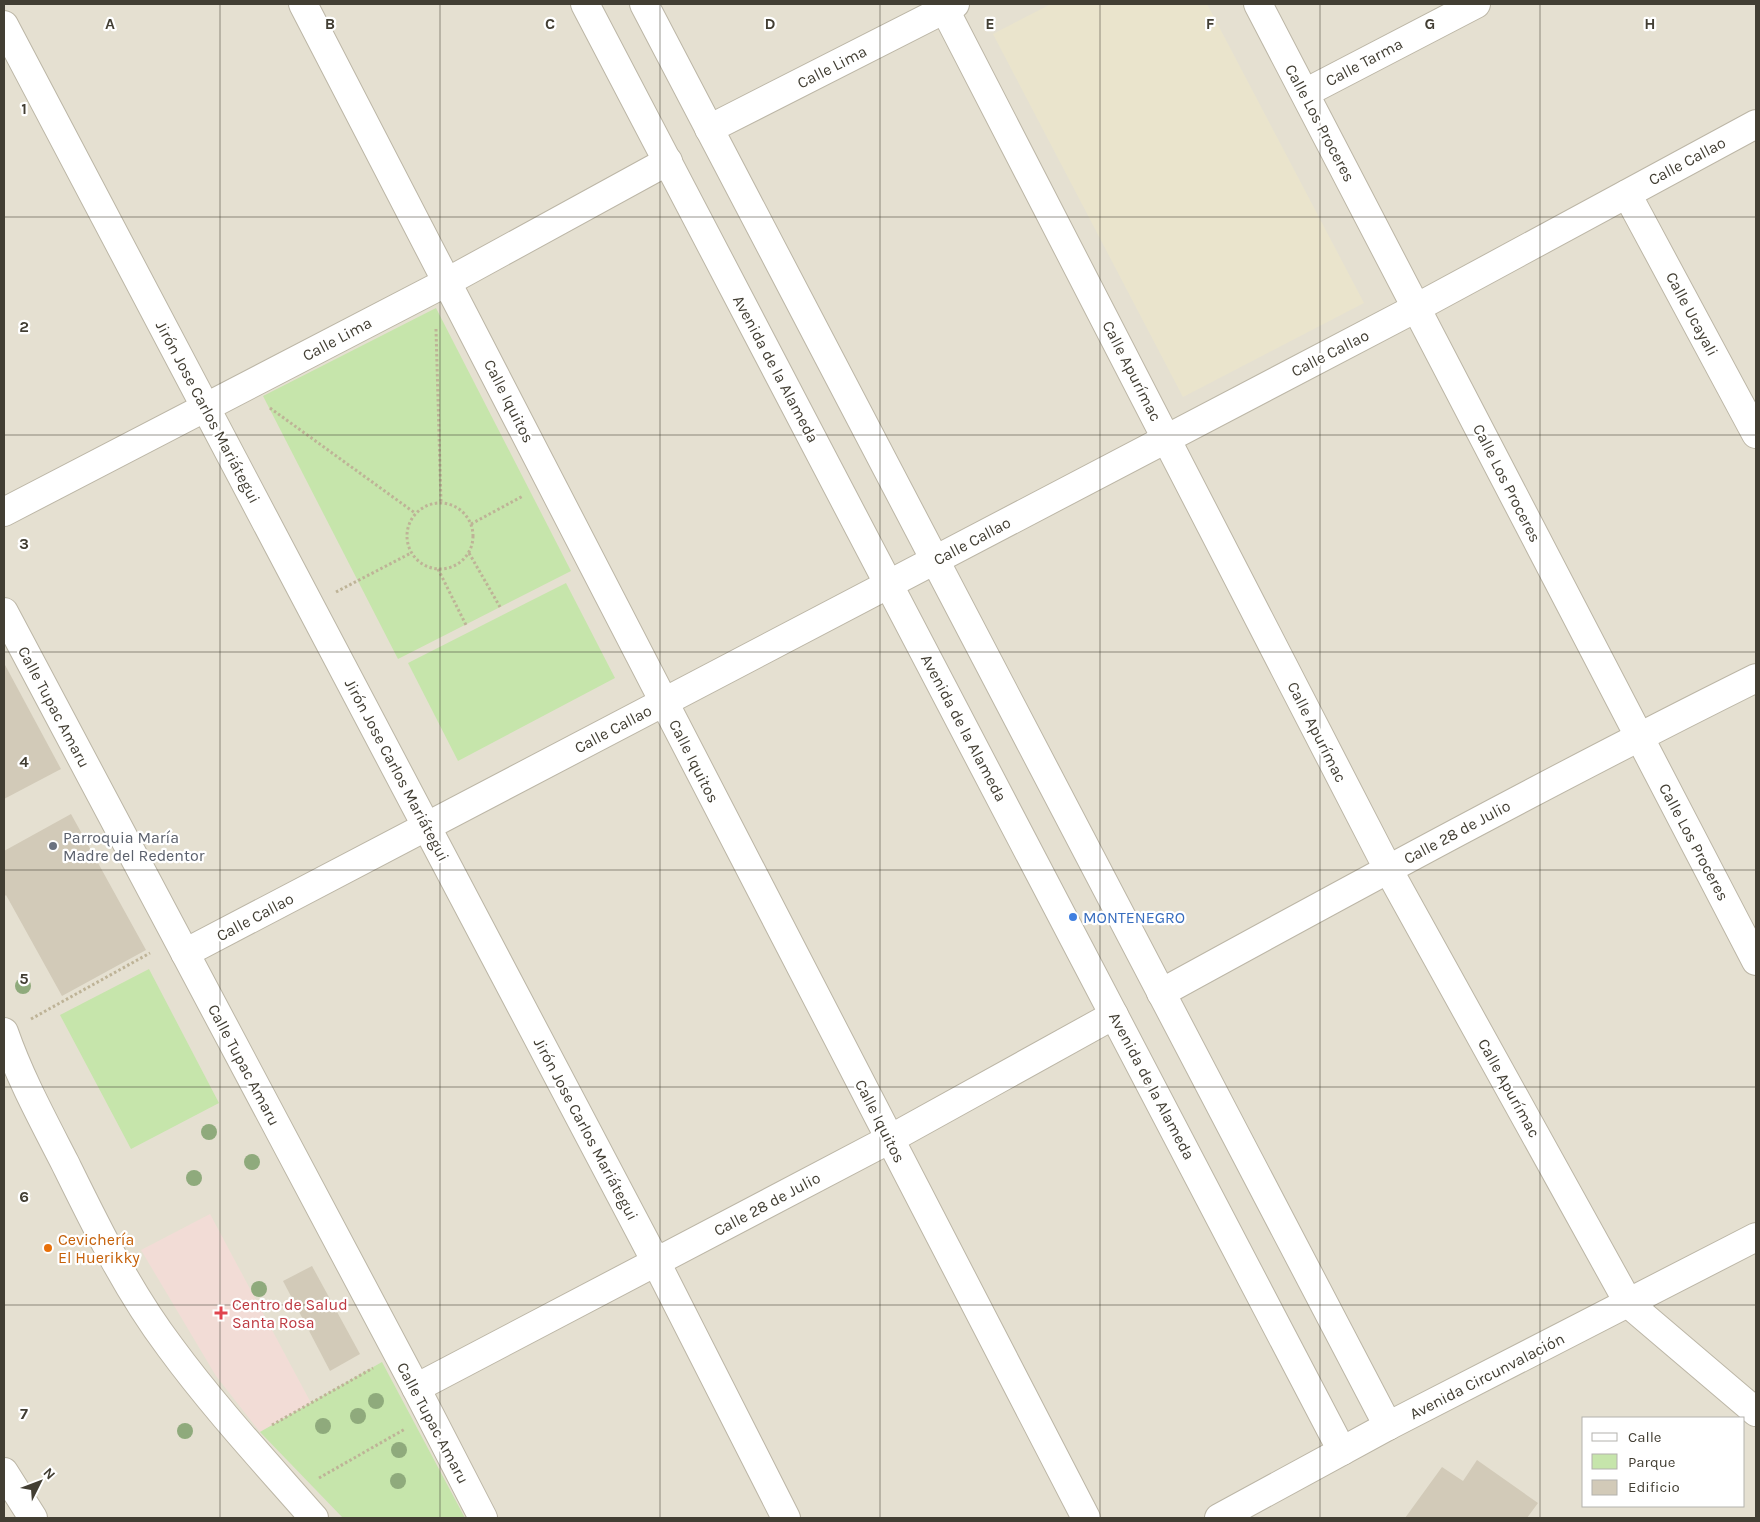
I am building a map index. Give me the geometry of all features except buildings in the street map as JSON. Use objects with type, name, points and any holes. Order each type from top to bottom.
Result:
[{"type":"street","name":"Calle Iquitos","points":[[303,4],[441,285],[551,482],[1086,1518]]},
{"type":"street","name":"Avenida de la Alameda","points":[[586,4],[1342,1451]]},
{"type":"street","points":[[644,4],[1388,1426]]},
{"type":"street","name":"Calle Los Proceres","points":[[1258,4],[1756,962]]},
{"type":"street","name":"Calle Tarma","points":[[1305,93],[1476,4]]},
{"type":"street","name":"Calle Lima","points":[[709,129],[947,5]]},
{"type":"street","name":"Calle Apurímac","points":[[947,5],[1166,438],[1388,869],[1629,1304],[1756,1412]]},
{"type":"street","name":"Jirón Jose Carlos Mariátegui","points":[[4,25],[656,1262],[786,1518]]},
{"type":"street","name":"Calle Callao","points":[[181,946],[427,827],[1416,308],[1756,124]]},
{"type":"street","name":"Calle Lima","points":[[4,512],[441,285],[668,161]]},
{"type":"street","name":"Calle Ucayali","points":[[1627,194],[1756,434]]},
{"type":"street","name":"Calle Tupac Amaru","points":[[4,612],[430,1414],[483,1518]]},
{"type":"street","name":"Calle 28 de Julio","points":[[1161,993],[1388,869],[1639,736],[1756,678]]},
{"type":"street","name":"Calle 28 de Julio","points":[[416,1388],[890,1139],[1114,1015]]},
{"type":"street","points":[[4,1033],[30,1093],[110,1254],[132,1290],[168,1346],[203,1391],[314,1518]]},
{"type":"street","name":"Avenida Circunvalación","points":[[1218,1518],[1388,1426],[1629,1304],[1756,1237]]},
{"type":"street","points":[[4,1472],[33,1518]]},
{"type":"path","points":[[441,285],[441,503]]},
{"type":"path","points":[[243,388],[415,513]]},
{"type":"path","points":[[471,524],[551,482]]},
{"type":"path","points":[[441,503],[459,509],[471,524],[473,534],[473,543],[464,560],[447,569],[427,567],[418,561],[411,553],[406,533],[409,522],[422,507],[441,503]]},
{"type":"path","points":[[310,605],[411,553]]},
{"type":"path","points":[[469,553],[500,607]]},
{"type":"path","points":[[438,569],[466,624]]},
{"type":"path","points":[[4,1033],[181,946]]},
{"type":"path","points":[[246,1440],[398,1354]]},
{"type":"path","points":[[292,1493],[430,1414]]},
{"type":"shaded area","points":[[4,4],[1756,4],[1756,1518],[4,1518]]},
{"type":"shaded area","points":[[1051,4],[1207,4],[1364,303],[1183,397],[993,34]]},
{"type":"shaded area","name":"Centro de Salud Santa Rosa","points":[[210,1214],[311,1403],[260,1432],[216,1376],[141,1250]]},
{"type":"green space","points":[[436,308],[571,571],[398,659],[263,396]]},
{"type":"green space","points":[[566,583],[615,678],[458,761],[408,663]]},
{"type":"green space","points":[[149,969],[219,1103],[131,1149],[60,1015]]},
{"type":"green space","points":[[382,1362],[465,1518],[343,1518],[260,1432]]},
{"type":"place","name":"Parroquia María Madre del Redentor","points":[[53,846]]},
{"type":"place","name":"MONTENEGRO","points":[[1073,917]]},
{"type":"place","name":"Cevichería El Huerikky","points":[[48,1248]]},
{"type":"place","name":"Centro de Salud Santa Rosa","points":[[221,1313]]}]
